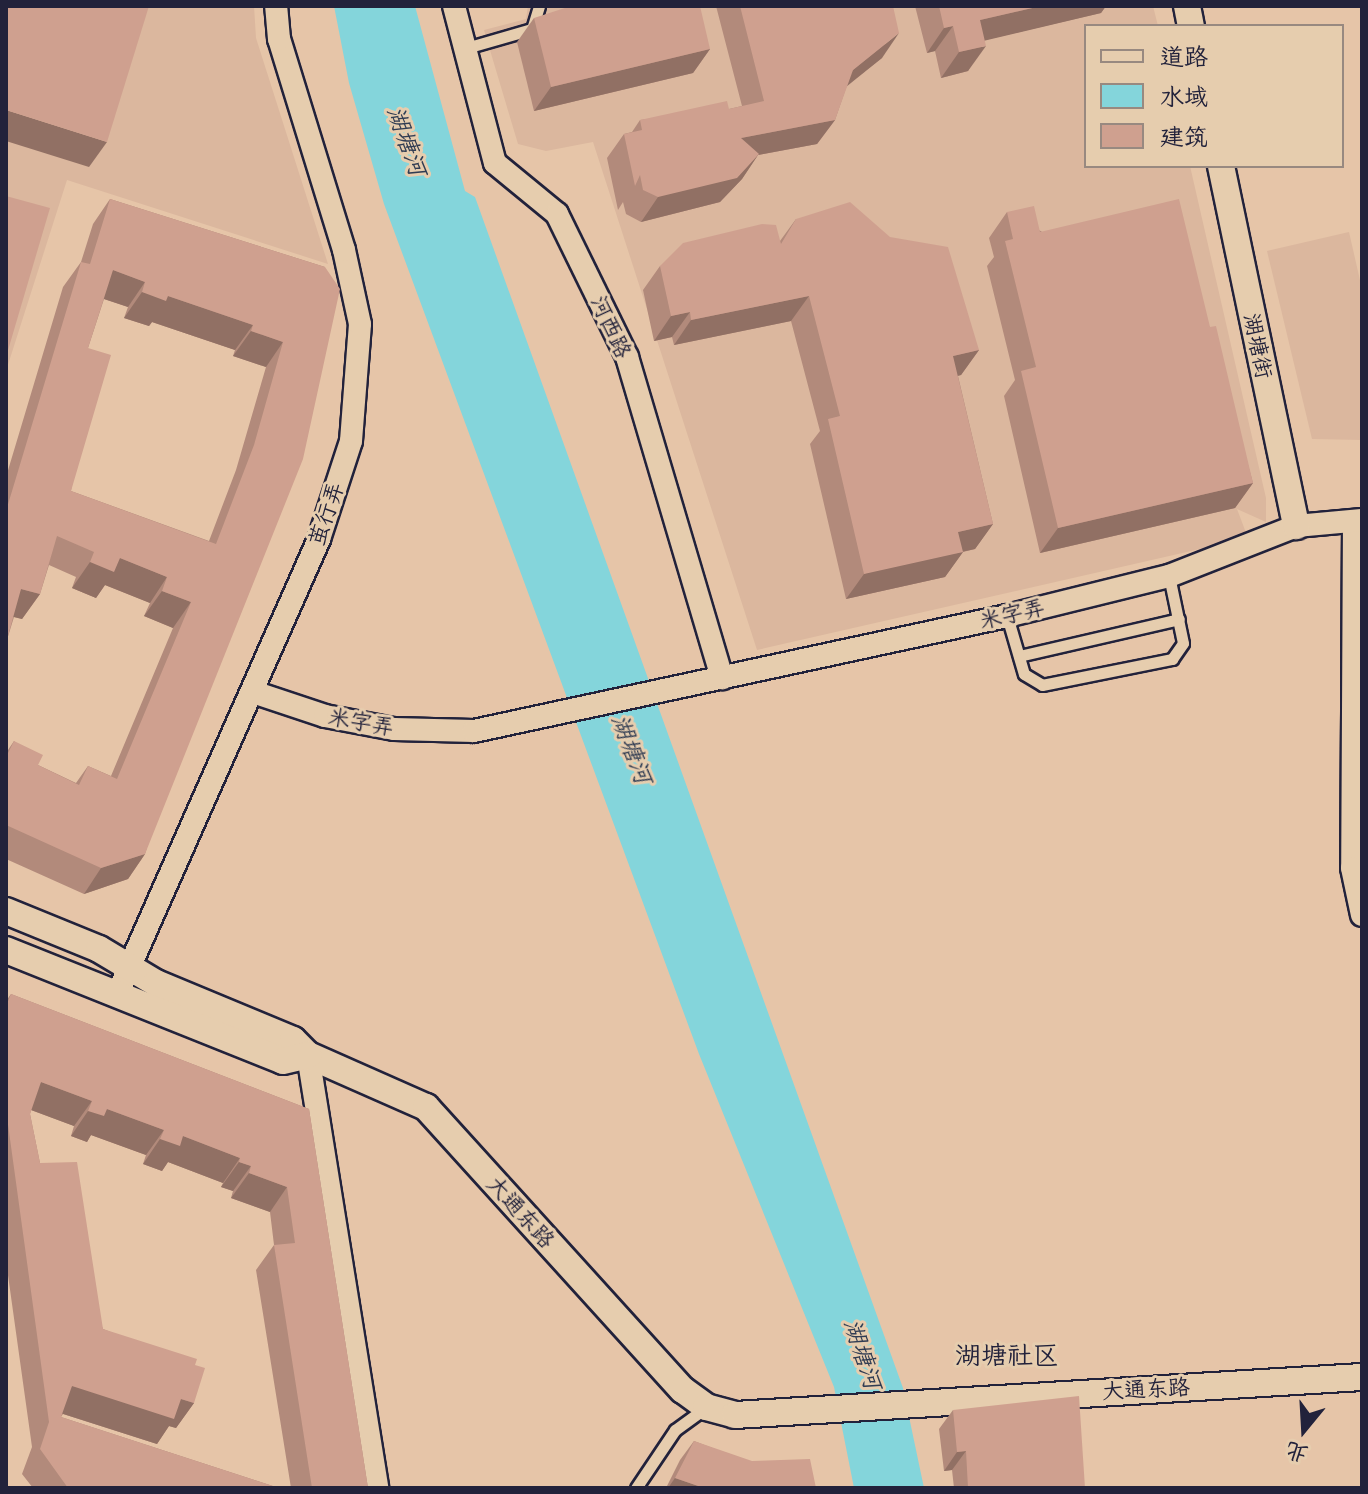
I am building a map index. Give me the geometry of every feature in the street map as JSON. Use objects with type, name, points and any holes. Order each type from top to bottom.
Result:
[{"type":"street","name":"茧行弄","points":[[117,995],[319,539],[351,441],[360,324],[344,250],[279,39],[276,6]]},
{"type":"street","name":"河西路","points":[[454,6],[495,163],[557,214],[627,357],[722,678]]},
{"type":"street","name":"湖塘街","points":[[1221,168],[1296,526]]},
{"type":"street","name":"米字弄","points":[[253,692],[325,716],[394,729],[474,731],[1007,616],[1169,576],[1296,526],[1358,520]]},
{"type":"street","points":[[1358,520],[1352,868],[1362,915]]},
{"type":"street","name":"大通东路","points":[[6,911],[128,966],[156,983],[293,1040],[308,1055],[426,1107],[683,1390],[706,1407],[735,1415],[1362,1377]]},
{"type":"street","name":"大通东路","points":[[6,950],[283,1061],[308,1055]]},
{"type":"street","points":[[308,1055],[377,1488]]},
{"type":"lane","points":[[466,48],[532,29],[539,6]]},
{"type":"lane","points":[[1007,616],[1024,674],[1042,685],[1172,659],[1183,643],[1169,576]]},
{"type":"lane","points":[[1019,656],[1179,619]]},
{"type":"lane","points":[[636,1488],[675,1430],[706,1407]]},
{"type":"shaded area","points":[[6,6],[254,6],[256,38],[328,264],[67,180],[6,371]]},
{"type":"shaded area","points":[[528,6],[1153,6],[1158,24],[1084,24],[1084,168],[1190,168],[1266,498],[1266,522],[1237,509],[1248,538],[757,650],[593,142],[546,151],[518,144],[484,30],[526,19]]},
{"type":"shaded area","points":[[1349,232],[1362,289],[1362,440],[1312,439],[1267,251]]},
{"type":"water","name":"湖塘河","points":[[334,6],[415,6],[465,191],[475,197],[903,1388],[924,1488],[854,1488],[834,1387],[699,1054],[384,204],[349,83]]},
{"type":"building","points":[[7,6],[149,6],[107,142],[6,110]]},
{"type":"building","points":[[571,6],[700,6],[710,49],[551,87],[534,18]]},
{"type":"building","points":[[740,6],[893,6],[899,33],[853,70],[835,120],[741,138],[759,154],[737,178],[658,197],[643,190],[640,175],[635,186],[624,134],[642,130],[640,120],[727,101],[729,109],[764,101]]},
{"type":"building","points":[[939,6],[1041,6],[980,20],[986,46],[959,52],[953,26],[944,28]]},
{"type":"building","points":[[6,196],[50,208],[6,357]]},
{"type":"building","points":[[110,199],[325,267],[340,289],[303,459],[145,854],[101,868],[6,825],[6,754],[14,741],[43,755],[38,765],[79,785],[88,766],[117,779],[191,602],[162,591],[167,577],[120,558],[114,572],[90,562],[94,552],[57,536],[40,594],[21,589],[6,643],[6,511],[81,262],[90,264]],"holes":[[[113,270],[145,282],[142,292],[166,301],[168,296],[253,325],[251,331],[283,342],[254,445],[216,544],[71,491],[111,355],[88,348]]]},
{"type":"building","points":[[1179,199],[1210,327],[1216,326],[1253,483],[1058,528],[1021,371],[1036,367],[1005,241],[1013,239],[1007,212],[1034,206],[1040,232]]},
{"type":"building","points":[[850,202],[890,237],[948,247],[979,350],[953,356],[993,524],[958,532],[963,552],[864,574],[828,419],[840,416],[809,296],[691,320],[690,312],[671,316],[660,266],[683,243],[762,224],[776,225],[781,244],[796,219]]},
{"type":"building","points":[[11,994],[309,1109],[368,1488],[312,1488],[274,1245],[295,1243],[287,1187],[249,1173],[251,1166],[239,1162],[240,1158],[183,1136],[180,1146],[160,1139],[164,1130],[107,1109],[104,1116],[88,1111],[92,1101],[41,1082],[30,1114],[40,1163],[77,1162],[103,1329],[197,1359],[195,1365],[205,1368],[194,1403],[181,1399],[174,1419],[72,1386],[61,1417],[279,1488],[68,1488],[40,1449],[49,1422],[6,1110],[6,1006]]},
{"type":"building","points":[[1079,1396],[1085,1488],[968,1488],[966,1451],[957,1452],[953,1410]]},
{"type":"building","points":[[694,1441],[752,1461],[810,1459],[816,1488],[704,1488],[675,1478]]},
{"type":"district","name":"湖塘社区","points":[[1007,1355]]}]
